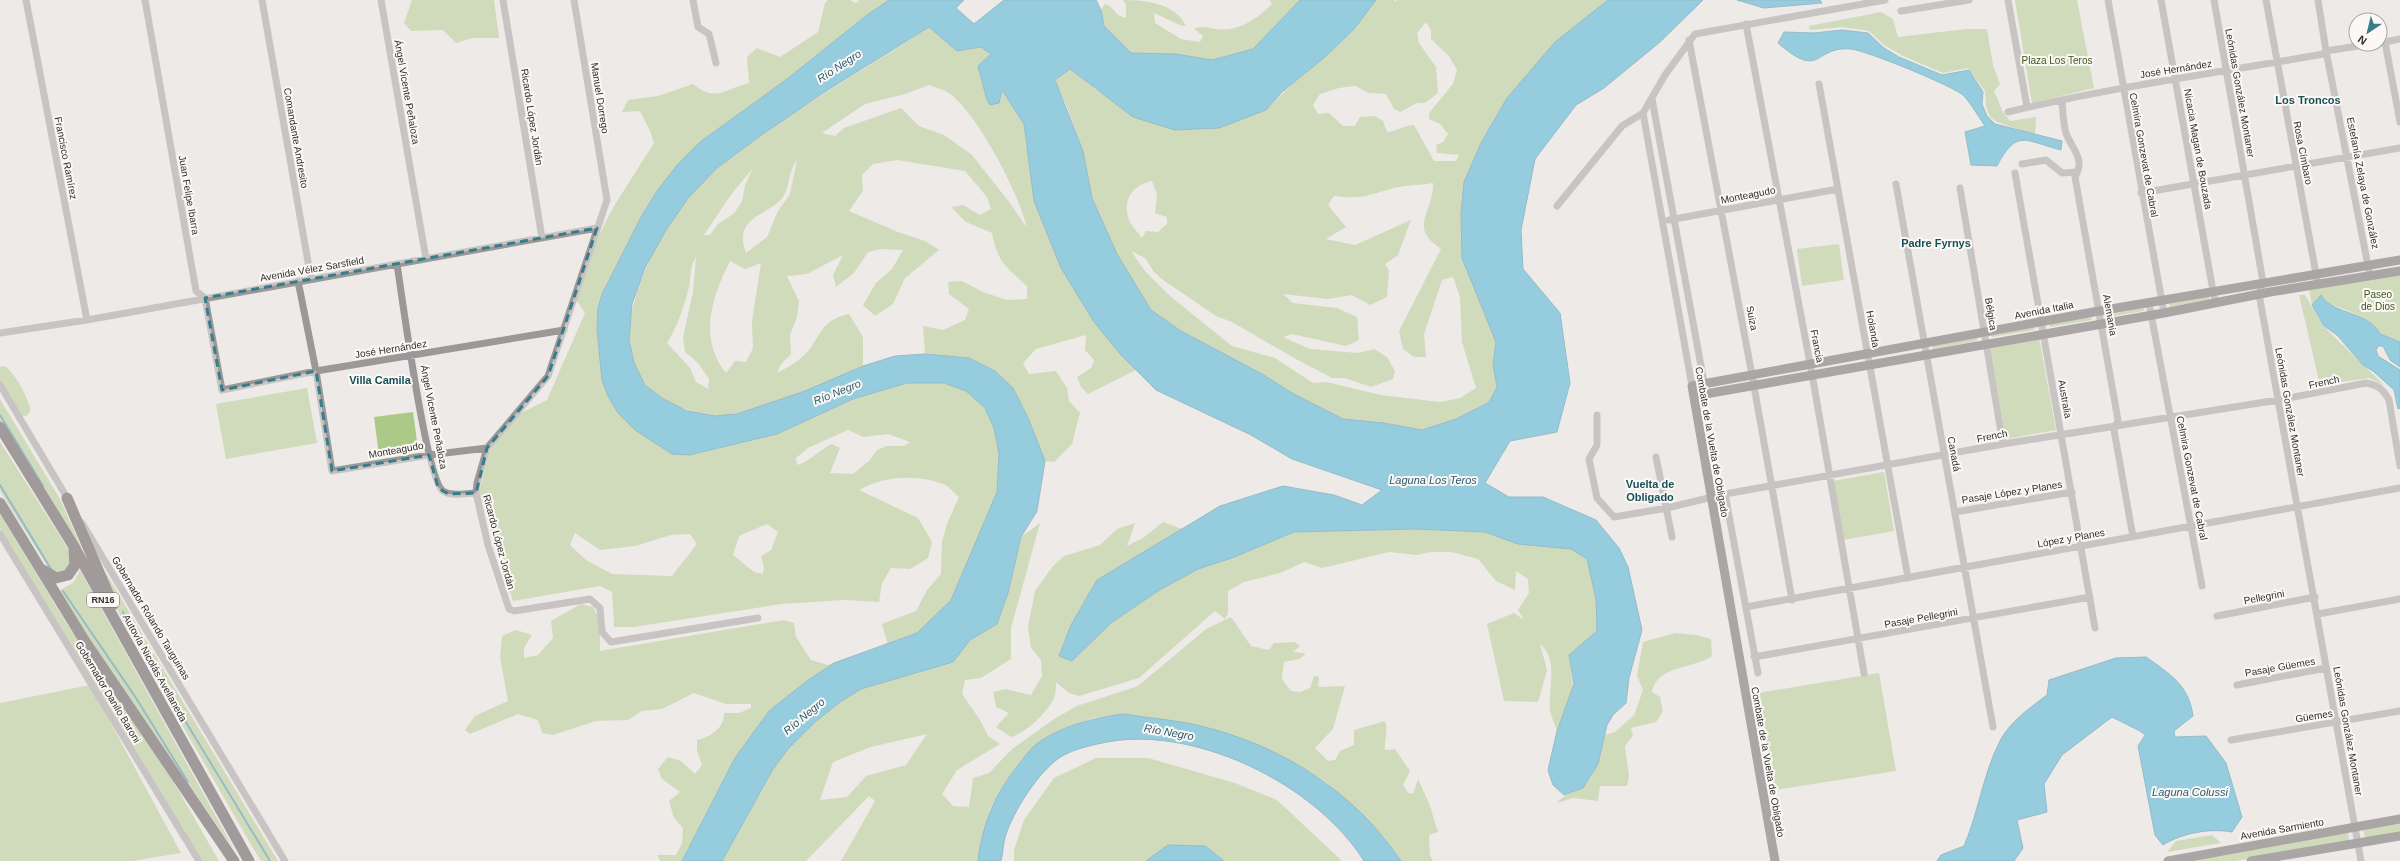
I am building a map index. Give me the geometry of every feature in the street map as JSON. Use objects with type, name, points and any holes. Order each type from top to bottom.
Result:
[{"type":"highway","name":"Autovía Nicolás Avellaneda","points":[[0,426],[73,545],[249,861]]},
{"type":"highway","points":[[67,498],[136,657]]},
{"type":"highway","points":[[0,503],[84,640],[234,861]]},
{"type":"highway","points":[[37,564],[53,578],[66,577],[74,565],[73,545]]},
{"type":"highway","points":[[202,776],[256,861]]},
{"type":"highway","points":[[198,808],[228,861]]},
{"type":"main road","name":"Avenida Italia","points":[[1693,391],[1811,369],[1867,353],[2214,292],[2316,272],[2400,260]]},
{"type":"main road","name":"Avenida Italia","points":[[1811,369],[1869,364],[2164,313],[2259,294],[2400,271]]},
{"type":"main road","name":"Combate de la Vuelta de Obligado","points":[[1693,391],[1775,861]]},
{"type":"main road","name":"Avenida Sarmiento","points":[[2168,861],[2400,819]]},
{"type":"main road","points":[[2250,861],[2400,836]]},
{"type":"street","name":"Francisco Ramírez","points":[[26,0],[87,320]]},
{"type":"street","name":"Juan Felipe Ibarra","points":[[144,0],[196,290],[205,298],[222,390]]},
{"type":"street","name":"Comandante Andresito","points":[[262,0],[311,279]]},
{"type":"street","name":"Ángel Vicente Peñaloza","points":[[381,0],[426,259]]},
{"type":"street","name":"Ricardo López Jordán","points":[[503,0],[542,238]]},
{"type":"street","name":"Manuel Dorrego","points":[[574,0],[607,200],[605,210],[597,228]]},
{"type":"street","points":[[693,0],[698,27],[709,34],[716,63]]},
{"type":"street","points":[[1557,206],[1622,126],[1643,113],[1689,40],[1695,34],[1885,0]]},
{"type":"street","points":[[1900,11],[1954,1],[1970,0]]},
{"type":"street","points":[[2008,0],[2027,107]]},
{"type":"street","name":"Celmira Gonzevat de Cabral","points":[[2108,0],[2122,87],[2164,313]]},
{"type":"street","name":"Nicacia Magan de Bouzada","points":[[2161,0],[2215,302]]},
{"type":"street","name":"Leónidas González Montaner","points":[[2214,0],[2263,282],[2259,294],[2315,597],[2326,668],[2361,861]]},
{"type":"street","name":"Rosa Címbaro","points":[[2266,0],[2276,62],[2318,285]]},
{"type":"street","name":"Estefanía Zelaya de González","points":[[2318,0],[2326,51],[2348,157],[2370,276]]},
{"type":"street","name":"Francia","points":[[1746,24],[1811,369],[1864,673]]},
{"type":"street","points":[[2388,41],[2400,39]]},
{"type":"street","name":"Suiza","points":[[1689,40],[1722,211],[1792,600]]},
{"type":"street","name":"José Hernández","points":[[2008,112],[2122,87],[2322,54],[2326,51],[2348,48]]},
{"type":"street","points":[[2384,52],[2400,122]]},
{"type":"street","name":"Holanda","points":[[1819,84],[1908,578]]},
{"type":"street","points":[[1652,99],[1705,389]]},
{"type":"street","name":"Alemania","points":[[2062,101],[2066,132],[2080,161],[2075,176],[2118,420],[2114,430],[2132,537]]},
{"type":"street","name":"Combate de la Vuelta de Obligado","points":[[1643,113],[1693,391]]},
{"type":"street","points":[[2141,193],[2194,186],[2400,148]]},
{"type":"street","points":[[2022,164],[2046,160],[2062,173],[2077,172]]},
{"type":"street","name":"Australia","points":[[2015,173],[2082,546],[2095,628]]},
{"type":"street","name":"Canadá","points":[[1896,184],[1928,354],[1944,456],[1993,727]]},
{"type":"street","name":"Bélgica","points":[[1960,188],[2003,444]]},
{"type":"street","name":"Monteagudo","points":[[1662,222],[1838,189]]},
{"type":"street","name":"Avenida Vélez Sarsfield","points":[[0,333],[87,320],[597,228]]},
{"type":"street","points":[[564,330],[597,228]]},
{"type":"street","name":"Ángel Vicente Peñaloza","points":[[397,264],[411,357],[429,454],[438,487],[449,494],[476,493]]},
{"type":"street","points":[[298,281],[316,371]]},
{"type":"street","name":"Celmira Gonzevat de Cabral","points":[[2149,303],[2202,586]]},
{"type":"street","name":"Ricardo López Jordán","points":[[564,330],[548,376],[488,448],[476,493],[488,545],[508,609],[514,611],[590,599],[600,608],[602,632],[606,639],[617,642],[758,618]]},
{"type":"street","name":"José Hernández","points":[[222,390],[316,371],[411,357],[564,330]]},
{"type":"street","name":"Monteagudo","points":[[316,371],[332,471],[429,454],[488,448]]},
{"type":"street","name":"French","points":[[1597,415],[1597,445],[1589,459],[1597,498],[1614,517],[1667,508],[1725,494],[1944,456],[2003,444],[2278,400],[2366,383],[2375,385],[2384,391],[2389,400],[2400,466]]},
{"type":"street","name":"Gobernador Rolando Tauguinas","points":[[0,386],[285,861]]},
{"type":"street","points":[[1656,457],[1672,537]]},
{"type":"street","name":"López y Planes","points":[[1746,607],[1792,600],[1850,588],[2400,488]]},
{"type":"street","name":"Pasaje López y Planes","points":[[1955,512],[2072,492]]},
{"type":"street","name":"Combate de la Vuelta de Obligado","points":[[1725,494],[1758,673]]},
{"type":"street","name":"Gobernador Danilo Baroni","points":[[0,534],[199,861]]},
{"type":"street","name":"Pasaje Pellegrini","points":[[1754,657],[1974,619],[2090,597]]},
{"type":"street","name":"Pellegrini","points":[[2217,616],[2315,597]]},
{"type":"street","points":[[2318,614],[2400,599]]},
{"type":"street","name":"Pasaje Güemes","points":[[2237,685],[2326,668]]},
{"type":"street","name":"Güemes","points":[[2231,740],[2400,711]]},
{"type":"highlighted area","points":[[597,228],[548,376],[487,448],[476,493],[449,494],[438,487],[429,455],[332,471],[316,371],[222,390],[205,298]]},
{"type":"green space","points":[[412,0],[494,0],[499,38],[473,38],[456,43],[443,30],[411,31],[404,23]]},
{"type":"green space","points":[[828,0],[850,0],[856,3],[859,0],[889,0],[867,15],[787,79],[700,142],[677,165],[657,191],[641,216],[602,294],[598,308],[597,330],[602,380],[608,396],[618,413],[689,455],[777,434],[853,399],[908,383],[944,383],[966,391],[985,408],[994,428],[999,454],[997,492],[951,600],[917,633],[888,645],[882,624],[916,611],[927,590],[941,574],[942,542],[947,524],[959,497],[943,484],[922,479],[900,478],[878,482],[859,490],[918,518],[932,542],[928,558],[910,569],[891,568],[882,583],[879,602],[844,600],[781,604],[634,627],[614,627],[612,592],[600,586],[513,601],[479,492],[490,450],[519,414],[547,400],[585,313],[575,298],[600,233],[614,206],[654,143],[640,111],[622,112],[628,100],[658,96],[693,84],[701,90],[714,94],[749,83],[747,57],[757,48],[780,57],[818,32],[825,3]],"holes":[[[848,430],[863,437],[888,434],[910,442],[904,446],[887,446],[877,450],[869,461],[853,474],[830,473],[840,448],[832,444],[807,461],[797,465],[796,458],[808,448]],[[767,524],[778,532],[771,550],[761,556],[764,567],[763,574],[754,572],[733,555],[739,536]],[[575,533],[600,550],[635,546],[671,535],[690,534],[697,544],[672,576],[612,574],[586,560],[570,545]]]},
{"type":"green space","points":[[1123,0],[1159,4],[1175,12],[1186,26],[1180,25],[1154,13],[1155,23],[1181,39],[1200,42],[1203,36],[1194,29],[1202,27],[1224,29],[1240,26],[1260,15],[1272,4],[1270,0],[1300,0],[1253,49],[1212,60],[1176,54],[1131,53],[1104,26],[1101,10],[1105,4],[1110,6],[1118,15],[1126,18],[1126,5]]},
{"type":"green space","points":[[1376,0],[1394,0],[1395,2],[1397,0],[1608,0],[1555,42],[1507,98],[1481,143],[1464,182],[1461,214],[1484,310],[1496,342],[1493,364],[1497,387],[1489,401],[1456,419],[1422,430],[1384,423],[1343,419],[1292,393],[1262,374],[1181,331],[1151,310],[1117,254],[1092,198],[1083,151],[1067,107],[1055,80],[1070,69],[1100,93],[1266,110],[1352,30]],"holes":[[[1426,22],[1431,30],[1431,39],[1449,56],[1457,70],[1453,84],[1429,113],[1429,119],[1440,124],[1448,134],[1443,142],[1436,145],[1437,153],[1459,155],[1456,161],[1434,161],[1414,125],[1387,132],[1383,121],[1375,116],[1360,117],[1355,126],[1343,126],[1329,113],[1318,114],[1313,105],[1320,94],[1339,88],[1355,86],[1369,93],[1386,94],[1394,109],[1400,112],[1417,103],[1425,103],[1438,93],[1436,67],[1419,43],[1417,33]],[[1152,181],[1157,194],[1155,213],[1167,217],[1167,224],[1158,232],[1146,231],[1142,238],[1129,220],[1127,206],[1128,199],[1131,194],[1139,186]],[[1433,183],[1432,194],[1424,226],[1431,241],[1441,249],[1399,331],[1403,349],[1414,357],[1426,357],[1424,334],[1442,280],[1453,277],[1460,297],[1462,342],[1476,388],[1460,398],[1440,402],[1381,395],[1326,382],[1313,383],[1275,358],[1232,346],[1170,296],[1145,271],[1131,251],[1145,258],[1154,272],[1163,280],[1216,316],[1232,322],[1332,378],[1345,378],[1371,387],[1393,379],[1395,371],[1387,357],[1374,349],[1358,353],[1310,349],[1283,337],[1292,334],[1346,346],[1359,340],[1357,317],[1337,308],[1293,303],[1283,294],[1328,299],[1352,295],[1370,305],[1387,297],[1389,270],[1385,264],[1398,255],[1411,220],[1355,245],[1326,239],[1346,227],[1328,205],[1334,196],[1360,197],[1398,187]]]},
{"type":"green space","name":"Plaza Los Teros","points":[[2015,0],[2077,0],[2094,88],[2032,103]]},
{"type":"green space","points":[[1881,12],[1893,19],[1898,37],[1966,29],[1987,29],[1993,65],[2000,84],[1994,91],[2003,112],[2010,121],[2036,117],[2035,135],[1997,122],[1990,117],[1986,106],[1985,91],[1968,68],[1943,73],[1903,56],[1884,45],[1869,31],[1842,27],[1810,30],[1809,26]]},
{"type":"green space","points":[[929,27],[957,51],[981,47],[992,54],[1002,90],[1024,124],[1026,147],[1094,322],[1136,370],[1088,394],[1081,387],[1077,377],[1091,368],[1094,360],[1085,350],[1086,335],[1036,349],[1023,363],[1029,374],[1056,371],[1067,388],[1069,401],[1080,413],[1072,444],[1054,462],[1045,461],[1029,420],[1013,388],[995,371],[969,358],[925,354],[923,326],[943,330],[965,320],[969,309],[949,294],[948,282],[962,281],[983,292],[1007,300],[1027,299],[1027,286],[1013,274],[1000,258],[992,233],[966,222],[951,207],[963,205],[980,215],[991,209],[987,197],[965,171],[897,160],[873,164],[862,175],[863,191],[849,211],[898,232],[925,241],[939,250],[905,278],[893,304],[875,316],[863,305],[876,283],[892,269],[903,250],[882,249],[868,252],[854,273],[836,287],[833,275],[843,255],[807,274],[787,276],[799,301],[797,317],[790,335],[791,354],[781,364],[777,373],[801,358],[830,322],[838,317],[849,314],[863,337],[863,366],[771,404],[734,414],[717,416],[691,412],[668,401],[644,383],[632,360],[629,332],[634,303],[644,273],[673,218],[694,190],[723,163],[768,130]],"holes":[[[929,85],[944,90],[960,103],[972,118],[996,156],[1016,196],[1027,228],[1010,203],[972,155],[944,135],[919,126],[901,108],[844,128],[835,136],[822,133],[865,104],[905,94]],[[797,160],[790,194],[778,211],[767,237],[746,253],[743,240],[744,231],[748,223],[777,203],[783,197]],[[753,168],[745,185],[742,202],[733,214],[718,224],[710,235],[704,235],[730,196]],[[696,257],[693,292],[683,338],[685,352],[698,363],[709,379],[708,389],[696,382],[690,368],[667,343],[683,309],[693,264]],[[730,261],[745,269],[761,263],[752,321],[753,348],[746,362],[735,361],[726,373],[717,360],[712,346],[710,332],[713,303]]]},
{"type":"green space","points":[[1839,244],[1844,280],[1802,286],[1797,249]]},
{"type":"green space","name":"Paseo de Dios","points":[[2400,273],[2400,342],[2380,334],[2376,327],[2370,322],[2356,314],[2325,302],[2321,296],[2312,305],[2309,290]]},
{"type":"green space","points":[[2299,295],[2305,295],[2324,327],[2384,385],[2369,378],[2320,385]]},
{"type":"green space","points":[[2209,296],[2209,300],[2170,307],[2169,304]]},
{"type":"green space","points":[[2144,308],[2144,311],[2108,317],[2107,315]]},
{"type":"green space","points":[[2091,316],[2092,320],[2050,327],[2050,324]]},
{"type":"green space","points":[[2034,327],[2034,330],[1992,337],[1991,335]]},
{"type":"green space","points":[[1977,338],[1977,341],[1933,349],[1932,346]]},
{"type":"green space","points":[[2039,338],[2056,430],[2006,439],[1990,347]]},
{"type":"green space","points":[[4,366],[12,373],[25,394],[30,408],[30,412],[26,416],[23,416],[0,383],[0,367]]},
{"type":"green space","points":[[307,388],[317,443],[226,459],[216,404]]},
{"type":"green space","points":[[0,399],[60,499],[92,571],[0,420]]},
{"type":"green space","points":[[413,412],[418,449],[379,455],[374,417]]},
{"type":"green space","points":[[0,442],[72,555],[73,560],[62,574],[50,570],[0,491]]},
{"type":"green space","points":[[1884,472],[1894,531],[1843,540],[1833,481]]},
{"type":"green space","points":[[0,514],[67,624],[169,774],[219,861],[203,861],[0,528]]},
{"type":"green space","points":[[1163,522],[1182,529],[1147,550],[1071,625],[1059,656],[1072,661],[1111,623],[1158,591],[1198,569],[1232,558],[1294,532],[1416,529],[1485,532],[1518,544],[1571,549],[1587,559],[1596,599],[1597,631],[1569,655],[1573,687],[1557,731],[1550,710],[1551,666],[1546,651],[1540,644],[1547,670],[1538,702],[1504,701],[1487,624],[1514,613],[1524,620],[1518,610],[1529,593],[1528,579],[1516,571],[1515,590],[1496,581],[1478,559],[1451,552],[1431,552],[1417,555],[1389,552],[1322,568],[1304,562],[1280,573],[1244,582],[1228,591],[1228,613],[1225,619],[1215,611],[1139,678],[1079,696],[1069,693],[1056,682],[1055,695],[1051,704],[1030,727],[1011,737],[996,727],[1009,713],[996,707],[993,692],[1006,689],[1031,695],[1042,676],[1041,660],[1031,648],[1028,627],[1035,591],[1053,566],[1064,556],[1100,545],[1117,529],[1135,523],[1127,546],[1143,538]]},
{"type":"green space","points":[[76,523],[278,861],[261,861],[250,843],[127,629]]},
{"type":"green space","points":[[1040,523],[1011,628],[1011,659],[981,678],[965,680],[962,694],[980,720],[988,736],[1000,744],[957,770],[942,794],[953,806],[969,807],[973,778],[989,773],[1012,749],[1054,719],[1077,706],[1138,686],[1206,629],[1231,617],[1251,646],[1269,650],[1274,643],[1295,642],[1300,646],[1293,652],[1304,653],[1305,655],[1299,659],[1284,662],[1282,679],[1291,691],[1300,692],[1310,688],[1314,676],[1319,677],[1318,687],[1345,686],[1333,729],[1315,748],[1328,761],[1335,760],[1340,751],[1354,745],[1354,730],[1385,721],[1387,729],[1385,750],[1395,749],[1410,771],[1403,785],[1408,793],[1413,794],[1418,779],[1429,803],[1438,832],[1429,835],[1430,855],[1433,861],[1401,861],[1385,838],[1325,781],[1284,757],[1241,739],[1123,714],[1093,718],[1063,729],[1034,745],[1008,778],[990,809],[978,861],[841,861],[875,801],[869,796],[806,861],[722,861],[773,769],[788,749],[814,723],[840,702],[861,689],[953,662],[970,640],[997,624],[1008,593],[1021,537]],"holes":[[[927,734],[906,765],[866,776],[847,797],[820,800],[833,762],[871,747]]]},
{"type":"green space","points":[[80,570],[235,851],[88,639],[59,591],[74,582]]},
{"type":"green space","points":[[581,604],[593,607],[600,621],[600,651],[784,620],[794,623],[796,637],[811,660],[828,665],[834,663],[808,680],[769,711],[735,758],[682,861],[660,861],[657,855],[676,855],[682,843],[683,828],[674,818],[669,801],[680,792],[662,779],[658,769],[668,757],[681,761],[695,774],[702,765],[697,751],[697,740],[707,737],[716,731],[722,723],[724,713],[739,713],[751,708],[751,704],[726,704],[694,693],[662,709],[642,711],[628,720],[596,721],[553,735],[542,733],[538,720],[518,714],[470,734],[465,730],[475,716],[508,701],[500,657],[502,636],[516,630],[532,635],[524,648],[524,658],[538,655],[553,638],[551,621]]},
{"type":"green space","points":[[1675,633],[1696,635],[1711,639],[1712,656],[1668,672],[1655,683],[1652,692],[1660,697],[1663,711],[1656,722],[1631,728],[1633,736],[1625,746],[1629,776],[1627,786],[1600,786],[1598,801],[1573,798],[1557,803],[1560,799],[1583,787],[1592,776],[1595,769],[1605,735],[1615,732],[1634,715],[1643,690],[1637,676],[1643,642]]},
{"type":"green space","points":[[1879,673],[1896,771],[1775,790],[1758,693]]},
{"type":"green space","points":[[90,685],[181,853],[132,861],[0,861],[0,703]]},
{"type":"green space","points":[[1096,758],[1148,758],[1235,783],[1277,800],[1342,861],[1014,861],[1014,850],[1024,820],[1054,778]]},
{"type":"green space","points":[[2400,823],[2400,832],[2365,838],[2363,830]]},
{"type":"green space","points":[[2348,832],[2349,841],[2236,861],[2185,861]]},
{"type":"green space","points":[[2212,835],[2221,843],[2167,852],[2176,841]]},
{"type":"water","name":"Laguna Los Teros","points":[[889,0],[964,0],[956,8],[974,24],[1004,0],[1096,0],[1101,10],[1104,26],[1131,53],[1176,54],[1212,60],[1253,49],[1300,0],[1376,0],[1354,29],[1324,58],[1281,93],[1266,110],[1219,128],[1175,130],[1133,117],[1070,69],[1055,80],[1083,151],[1092,198],[1117,254],[1151,310],[1181,331],[1262,374],[1292,393],[1343,419],[1384,423],[1422,430],[1456,419],[1489,402],[1497,387],[1493,364],[1496,342],[1462,258],[1461,214],[1464,182],[1481,143],[1507,98],[1555,42],[1608,0],[1703,0],[1660,42],[1604,88],[1576,105],[1535,159],[1521,230],[1523,269],[1560,313],[1570,383],[1557,432],[1510,441],[1485,483],[1509,497],[1543,497],[1596,520],[1619,548],[1628,567],[1642,630],[1629,678],[1626,703],[1613,715],[1607,725],[1598,764],[1583,788],[1564,795],[1553,785],[1548,770],[1557,731],[1574,684],[1569,655],[1597,631],[1596,599],[1587,559],[1571,549],[1518,544],[1485,532],[1416,529],[1294,532],[1232,558],[1198,569],[1158,591],[1111,623],[1072,661],[1059,656],[1071,625],[1097,580],[1220,506],[1283,486],[1334,495],[1362,505],[1382,490],[1292,459],[1251,435],[1156,390],[1121,355],[1094,322],[1061,268],[1034,201],[1024,124],[1002,90],[999,103],[990,105],[987,100],[978,66],[991,54],[981,47],[957,51],[929,27],[823,93],[760,136],[717,168],[689,197],[666,230],[645,268],[632,304],[629,340],[634,363],[645,385],[662,398],[687,411],[715,416],[737,414],[805,391],[863,366],[895,356],[925,354],[969,358],[995,371],[1013,388],[1029,420],[1045,461],[1037,511],[1021,537],[1008,593],[997,624],[970,640],[953,662],[861,689],[840,702],[814,723],[788,749],[773,769],[722,861],[682,861],[735,758],[769,711],[808,680],[834,663],[917,633],[951,600],[997,492],[999,454],[994,428],[985,408],[966,391],[944,383],[907,383],[853,399],[777,434],[689,455],[672,454],[635,430],[618,413],[608,396],[602,380],[597,330],[598,308],[602,294],[641,217],[657,191],[677,165],[700,142],[787,79],[867,15]]},
{"type":"water","points":[[1737,0],[1820,0],[1822,3],[1764,8]]},
{"type":"water","points":[[1842,30],[1868,33],[1884,48],[1899,57],[1942,75],[1969,70],[1983,92],[1982,104],[1987,116],[1995,124],[2062,141],[2061,150],[2023,140],[2010,146],[1997,166],[1971,165],[1965,132],[1985,126],[1967,99],[1957,91],[1910,70],[1860,51],[1839,49],[1810,61],[1803,60],[1792,54],[1778,43],[1784,32],[1814,33]]},
{"type":"water","points":[[2321,295],[2334,307],[2368,321],[2375,326],[2380,334],[2400,342],[2400,367],[2390,360],[2383,346],[2378,346],[2376,350],[2378,356],[2400,370],[2400,408],[2398,409],[2394,390],[2373,371],[2363,365],[2337,335],[2324,326],[2312,305]]},
{"type":"water","name":"Laguna Colussi","points":[[2146,657],[2177,681],[2183,688],[2191,705],[2193,716],[2174,731],[2175,737],[2206,736],[2226,763],[2242,817],[2232,832],[2196,832],[2179,837],[2163,845],[2155,835],[2138,746],[2145,735],[2112,717],[2062,755],[2044,784],[2047,812],[2017,820],[2023,848],[2014,861],[1937,861],[1941,855],[1964,846],[1974,819],[1985,779],[2001,739],[2016,720],[2047,695],[2049,680],[2116,658]]},
{"type":"water","name":"Río Negro","points":[[1123,714],[1201,726],[1260,746],[1287,759],[1314,775],[1361,813],[1382,836],[1401,861],[1364,861],[1343,833],[1315,807],[1284,785],[1249,766],[1212,751],[1174,742],[1137,739],[1091,745],[1059,758],[1043,773],[1020,804],[1005,837],[1001,861],[978,861],[983,834],[991,809],[1003,786],[1033,747],[1045,738],[1066,728],[1100,718]]},
{"type":"water","points":[[1168,845],[1205,846],[1224,861],[1146,861]]},
{"type":"waterway","points":[[0,415],[43,486]]},
{"type":"waterway","points":[[0,485],[51,569]]},
{"type":"waterway","points":[[63,591],[136,698],[188,782]]},
{"type":"waterway","points":[[123,612],[126,623],[270,861]]},
{"type":"district","name":"Los Troncos","points":[[2308,100]]},
{"type":"district","name":"Padre Fyrnys","points":[[1936,243]]},
{"type":"district","name":"Villa Camila","points":[[380,380]]},
{"type":"district","name":"Vuelta de Obligado","points":[[1650,490]]}]
